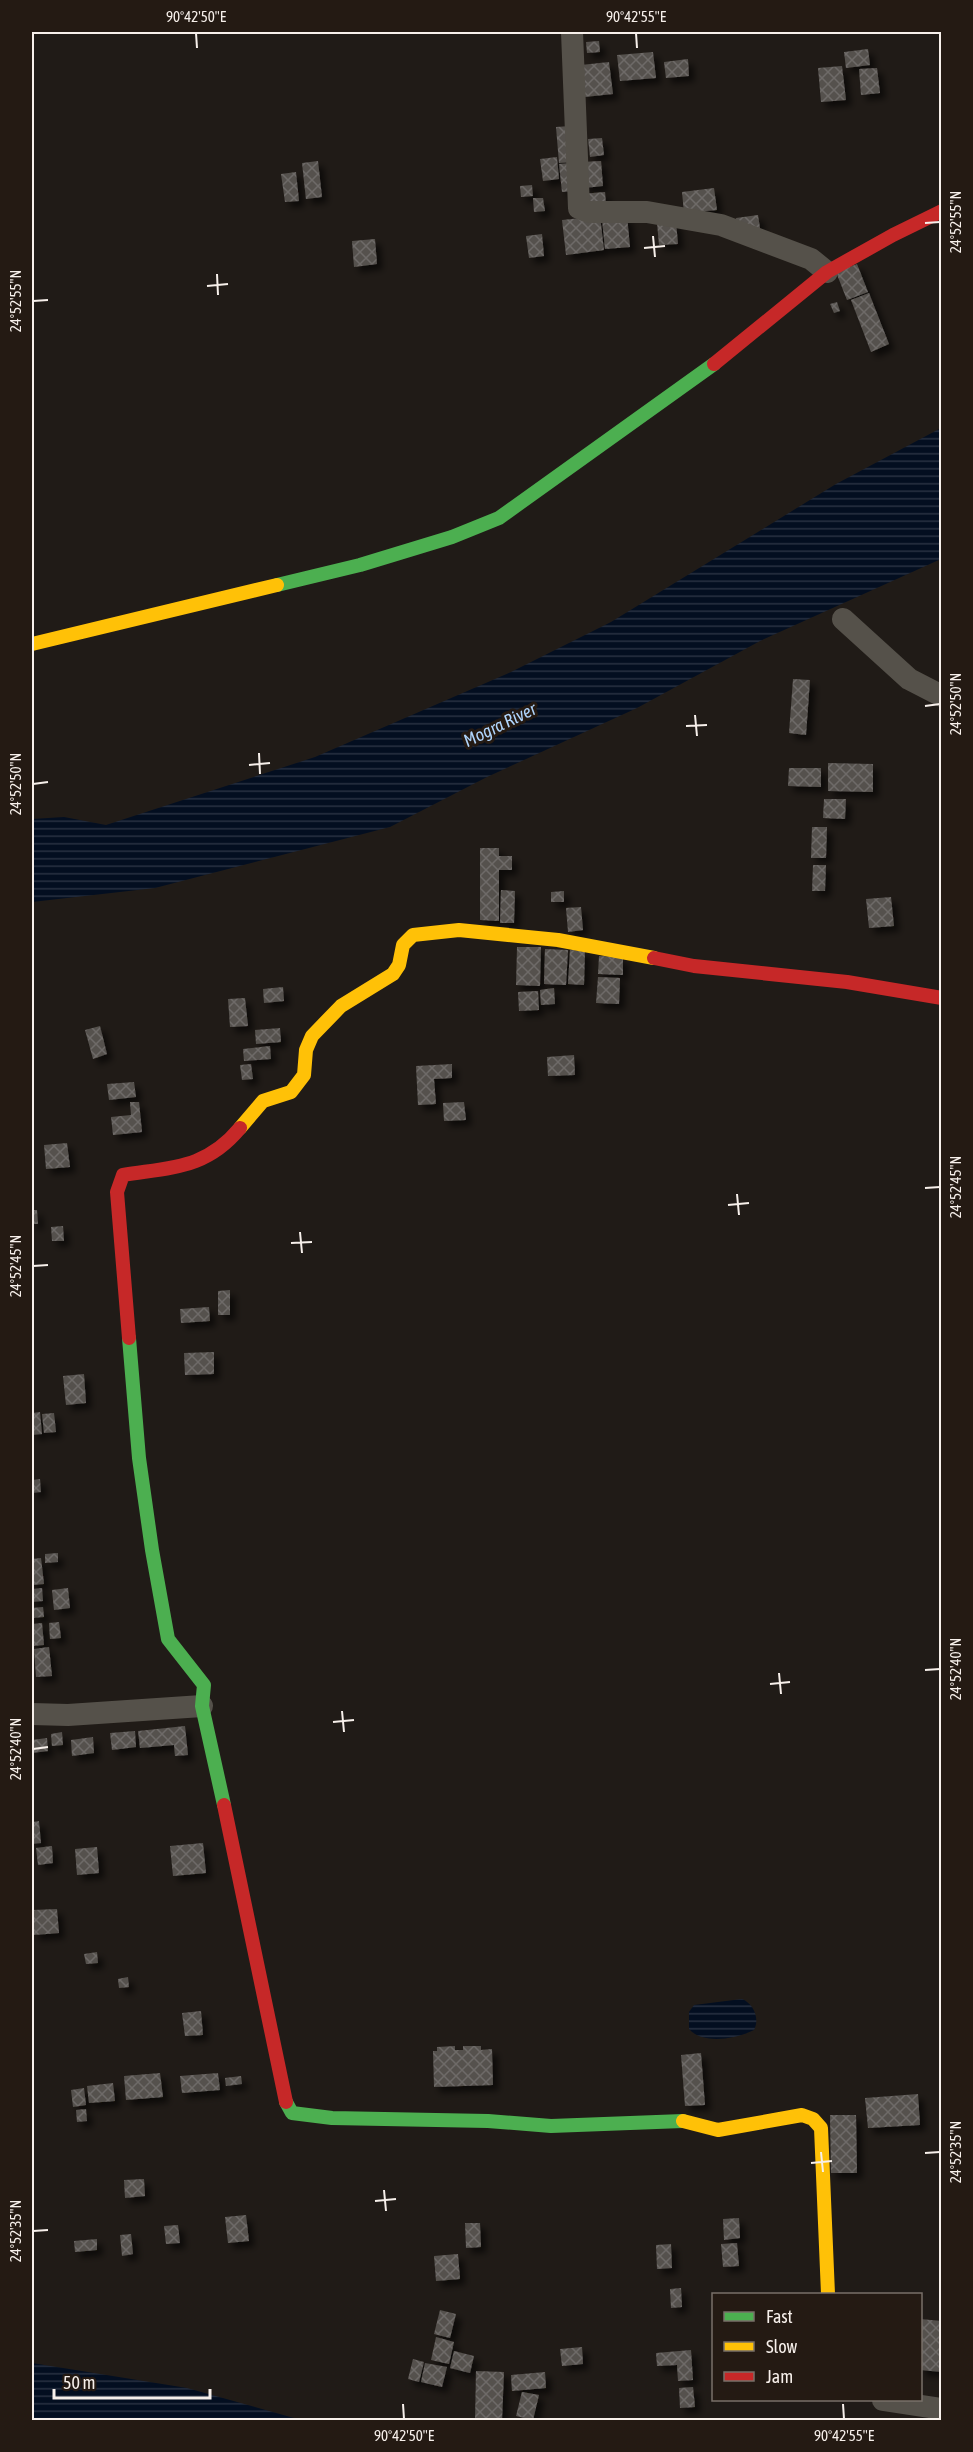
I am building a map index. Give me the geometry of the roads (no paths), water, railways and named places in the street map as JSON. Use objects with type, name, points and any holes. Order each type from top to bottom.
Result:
[{"type":"street","points":[[572,32],[579,208],[589,212],[647,212],[721,225],[811,259],[828,272]]},
{"type":"street","points":[[32,644],[360,565],[452,537],[498,518],[566,472],[726,356],[828,272],[893,235],[942,211]]},
{"type":"street","points":[[843,619],[909,679],[942,696]]},
{"type":"street","points":[[828,2293],[821,2128],[816,2120],[809,2116],[793,2116],[718,2130],[678,2120],[551,2126],[488,2121],[332,2118],[292,2113],[286,2101],[278,2069],[202,1706],[204,1685],[168,1639],[139,1458],[134,1372],[117,1191],[123,1175],[188,1165],[210,1156],[231,1138],[263,1101],[291,1092],[304,1075],[306,1050],[312,1036],[340,1006],[393,974],[399,965],[403,945],[413,935],[459,930],[558,940],[694,966],[847,982],[942,998]]},
{"type":"street","points":[[32,1714],[68,1715],[202,1706]]},
{"type":"street","points":[[890,2401],[942,2409]]},
{"type":"water","name":"Mogra River","points":[[941,428],[941,559],[760,641],[637,708],[487,777],[390,827],[155,888],[32,902],[32,819],[64,817],[106,825],[315,757],[511,672],[611,622],[836,484]]},
{"type":"water","points":[[742,1999],[750,2004],[755,2012],[754,2030],[729,2038],[711,2039],[695,2034],[689,2029],[689,2012],[694,2005]]},
{"type":"water","points":[[32,2363],[187,2388],[301,2420],[32,2420]]}]
